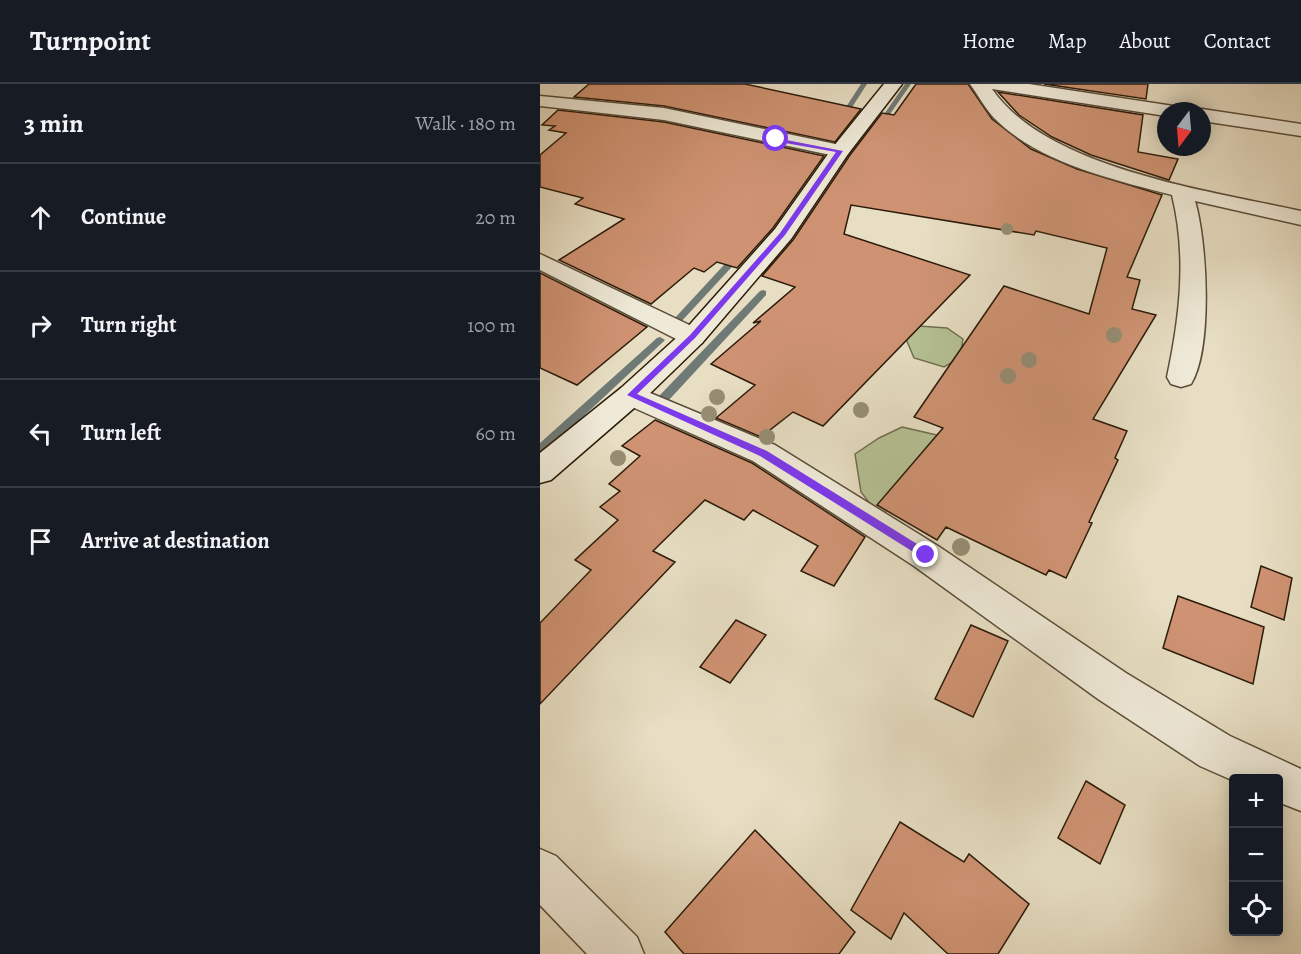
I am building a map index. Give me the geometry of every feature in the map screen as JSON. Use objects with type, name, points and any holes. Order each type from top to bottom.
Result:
[{"type":"street","points":[[540,471],[631,395],[693,337],[783,234],[840,151],[893,84]]},
{"type":"street","points":[[979,84],[1005,118],[1055,150],[1181,190],[1301,218]]},
{"type":"street","points":[[993,84],[1157,109]]},
{"type":"street","points":[[540,101],[664,114],[797,144],[840,151]]},
{"type":"street","points":[[1211,116],[1301,130]]},
{"type":"street","points":[[1181,190],[1190,217],[1193,303],[1191,327],[1181,377]]},
{"type":"street","points":[[540,261],[693,337]]},
{"type":"street","points":[[631,395],[764,453],[926,555],[1112,686],[1215,751],[1266,774]]},
{"type":"street","points":[[1283,782],[1301,790]]},
{"type":"street","points":[[540,872],[620,954]]},
{"type":"green space","points":[[919,326],[947,328],[963,339],[960,358],[944,367],[914,358],[906,339]]},
{"type":"green space","points":[[902,427],[941,436],[918,462],[881,518],[861,492],[855,454],[879,438]]},
{"type":"building","points":[[589,84],[745,84],[861,109],[835,142],[664,106],[574,97]]},
{"type":"building","points":[[916,84],[968,84],[992,119],[1031,149],[1077,169],[1162,195],[1127,277],[1140,280],[1132,309],[1156,315],[1093,419],[1127,431],[1115,458],[1118,460],[1089,522],[1092,523],[1066,578],[1049,570],[1046,575],[946,527],[937,540],[877,505],[943,428],[914,417],[1004,286],[1089,314],[1107,248],[1036,231],[1034,235],[851,205],[844,234],[970,275],[823,426],[793,412],[761,437],[716,418],[755,385],[711,364],[761,321],[753,323],[795,287],[762,276],[793,240],[850,155],[882,113],[894,115]]},
{"type":"building","points":[[1044,84],[1148,84],[1146,99]]},
{"type":"building","points":[[998,92],[1143,115],[1138,152],[1178,159],[1169,180],[1091,155],[1052,137],[1019,115]]},
{"type":"building","points":[[558,110],[664,122],[824,156],[773,228],[737,268],[717,262],[704,272],[694,268],[651,304],[559,260],[624,219],[575,204],[583,198],[540,187],[540,155],[566,133],[549,130],[555,126],[542,125]]},
{"type":"building","points":[[540,273],[647,327],[577,385],[540,368]]},
{"type":"building","points":[[655,420],[752,463],[865,537],[834,586],[801,571],[818,546],[753,510],[744,520],[705,500],[653,551],[675,562],[540,704],[540,623],[591,570],[575,560],[618,520],[600,507],[620,491],[609,484],[640,456],[622,446]]},
{"type":"building","points":[[1261,566],[1292,578],[1284,620],[1251,607]]},
{"type":"building","points":[[1178,596],[1264,627],[1253,684],[1163,648]]},
{"type":"building","points":[[736,620],[766,635],[730,683],[700,667]]},
{"type":"building","points":[[971,625],[1008,641],[973,717],[935,699]]},
{"type":"building","points":[[1086,781],[1125,805],[1100,864],[1058,838]]},
{"type":"building","points":[[900,822],[964,862],[969,854],[1029,904],[998,954],[948,954],[904,913],[891,939],[851,910]]},
{"type":"building","points":[[755,830],[855,932],[839,954],[684,954],[665,932]]},
{"type":"waterway","points":[[821,142],[838,125],[864,84]]},
{"type":"waterway","points":[[879,126],[908,84]]},
{"type":"waterway","points":[[676,322],[738,255]]},
{"type":"waterway","points":[[664,398],[763,293]]},
{"type":"waterway","points":[[540,450],[660,340]]},
{"type":"route","points":[[776,139],[840,151],[783,234],[693,337],[631,395],[764,453],[926,555]]}]
